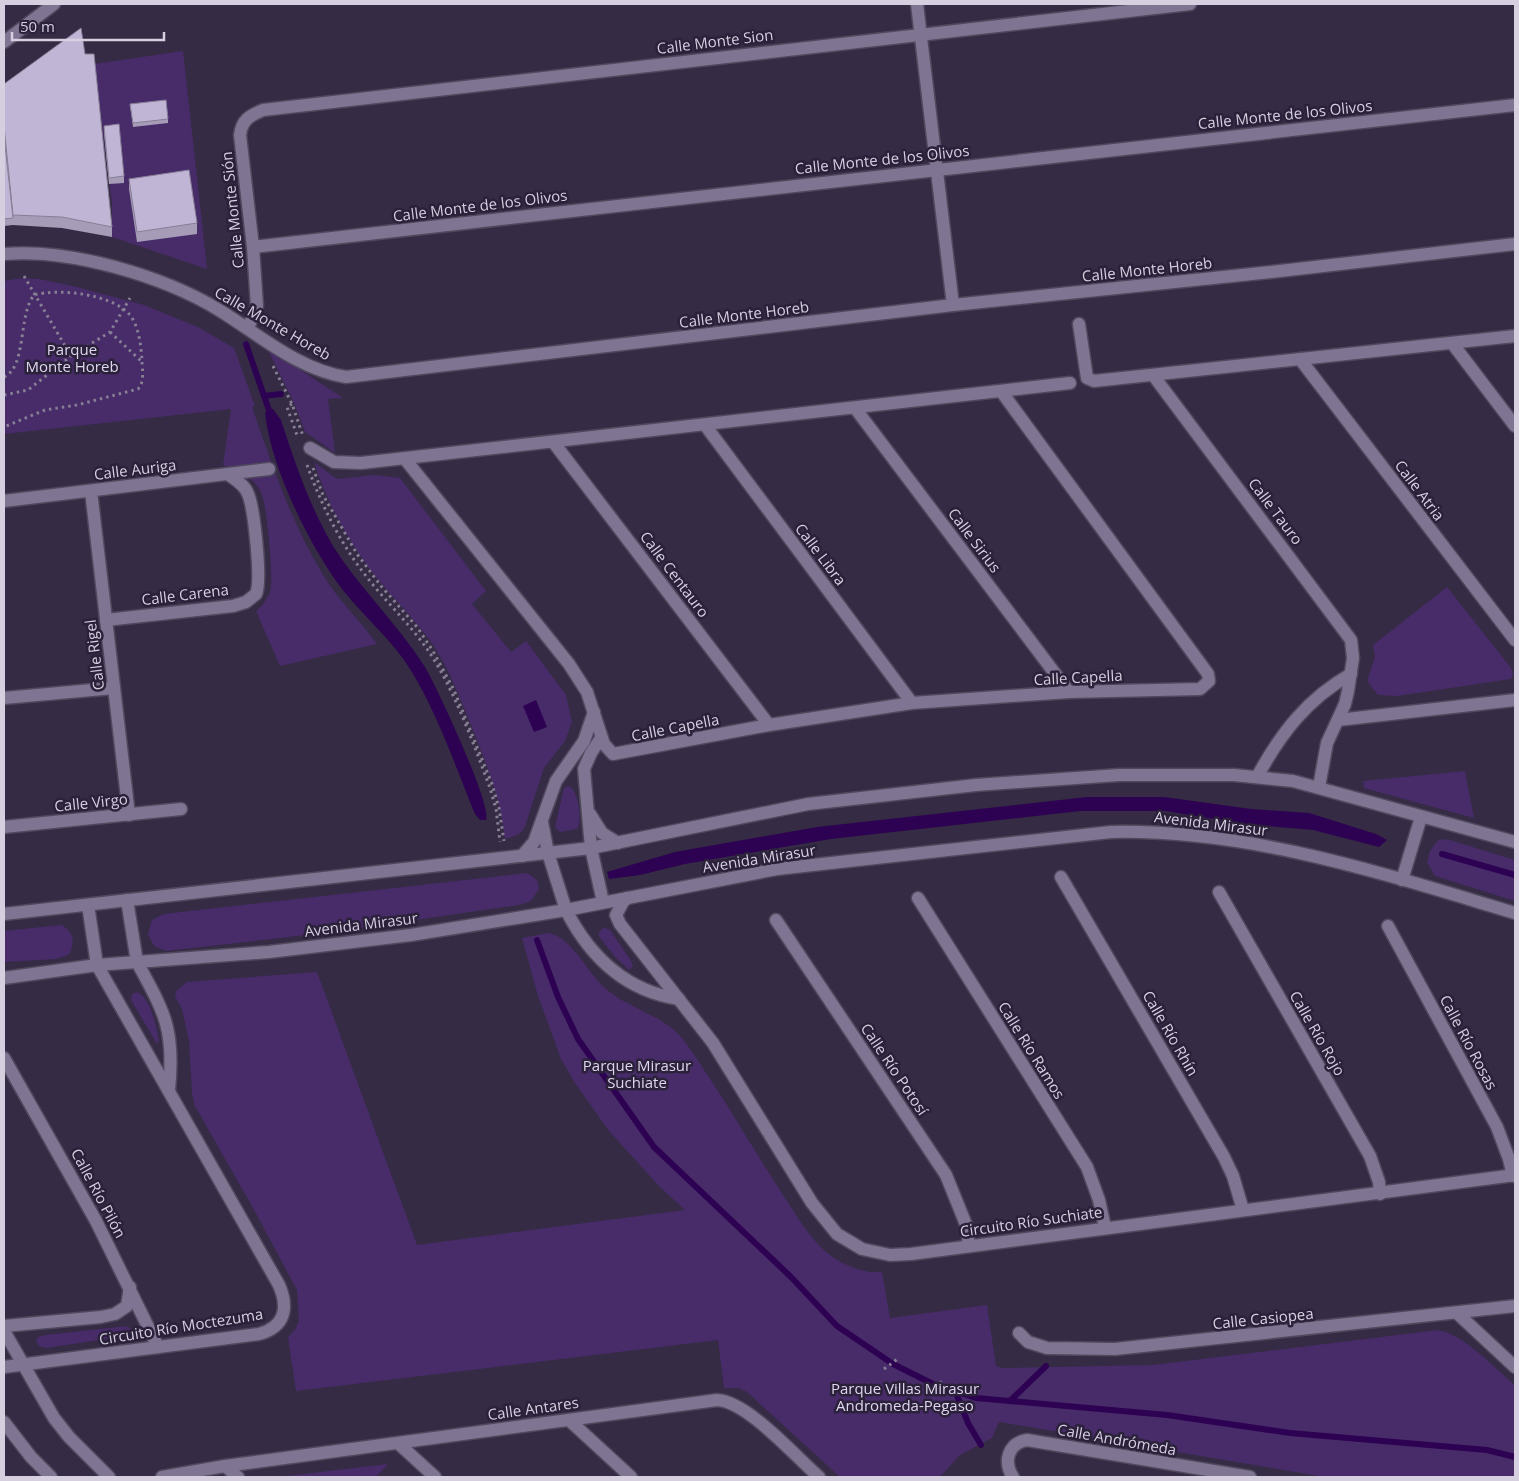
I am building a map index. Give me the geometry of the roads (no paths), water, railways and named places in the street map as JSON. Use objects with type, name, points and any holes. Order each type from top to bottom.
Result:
[{"type":"street","points":[[4,42],[54,4]]},
{"type":"street","points":[[917,4],[953,305]]},
{"type":"street","name":"Calle Monte Sion","points":[[246,119],[263,110],[921,33],[1190,4]]},
{"type":"street","name":"Calle Monte de los Olivos","points":[[253,247],[1515,105]]},
{"type":"street","name":"Calle Monte Sión","points":[[246,119],[241,126],[240,136],[253,247],[257,306],[248,328]]},
{"type":"street","name":"Calle Monte Horeb","points":[[4,254],[21,252],[75,258],[119,268],[192,295],[318,370],[338,376],[353,377],[953,305],[1271,272],[1515,244]]},
{"type":"street","points":[[1080,324],[1087,378],[1089,380],[1153,375],[1515,336]]},
{"type":"street","points":[[1452,343],[1515,426]]},
{"type":"street","name":"Calle Atria","points":[[1300,359],[1515,640]]},
{"type":"street","name":"Calle Tauro","points":[[1153,375],[1348,635],[1353,646],[1346,704],[1327,743],[1319,787]]},
{"type":"street","points":[[307,452],[340,464],[406,459],[1070,383]]},
{"type":"street","name":"Calle Capella","points":[[601,738],[610,752],[619,754],[769,725],[912,703],[1068,692],[1200,689],[1210,681],[1208,674],[1001,391]]},
{"type":"street","name":"Calle Sirius","points":[[855,408],[1068,692]]},
{"type":"street","name":"Calle Libra","points":[[705,425],[912,703]]},
{"type":"street","name":"Calle Centauro","points":[[554,443],[769,725]]},
{"type":"street","points":[[406,459],[568,664],[587,692],[601,738],[591,753],[584,769],[594,866],[603,902]]},
{"type":"street","name":"Calle Auriga","points":[[4,501],[269,469]]},
{"type":"street","name":"Calle Carena","points":[[106,620],[233,606],[246,602],[256,594],[259,571],[250,501],[246,490],[229,475]]},
{"type":"street","name":"Calle Rigel","points":[[91,491],[128,815]]},
{"type":"street","points":[[1257,777],[1274,746],[1316,696],[1351,674]]},
{"type":"street","points":[[4,698],[114,688]]},
{"type":"street","points":[[1338,720],[1515,700]]},
{"type":"street","points":[[522,856],[534,842],[556,781],[584,741],[594,710]]},
{"type":"street","points":[[4,914],[592,848],[808,804],[976,785],[1119,775],[1272,778],[1319,787],[1515,842]]},
{"type":"street","points":[[587,808],[602,833],[618,843]]},
{"type":"street","name":"Calle Virgo","points":[[4,828],[181,809]]},
{"type":"street","points":[[1402,880],[1421,817]]},
{"type":"street","points":[[542,822],[548,853],[566,910],[583,940],[614,973],[651,993],[679,999]]},
{"type":"street","name":"Avenida Mirasur","points":[[4,978],[97,965],[269,952],[402,936],[566,910],[776,869],[1025,840],[1130,832],[1197,834],[1264,845],[1402,880],[1515,913]]},
{"type":"street","points":[[1498,837],[1515,834]]},
{"type":"street","name":"Calle Río Rhín","points":[[1061,876],[1224,1157],[1233,1176],[1243,1210]]},
{"type":"street","name":"Calle Río Rojo","points":[[1219,892],[1370,1156],[1379,1182],[1380,1194]]},
{"type":"street","points":[[620,924],[616,918],[618,910],[628,898]]},
{"type":"street","name":"Calle Río Ramos","points":[[918,898],[1086,1167],[1099,1200],[1104,1227]]},
{"type":"street","points":[[127,900],[137,962],[157,996],[167,1026],[172,1050],[169,1090]]},
{"type":"street","name":"Circuito Río Suchiate","points":[[603,902],[713,1043],[812,1203],[837,1234],[862,1249],[890,1255],[1514,1176]]},
{"type":"street","points":[[88,905],[97,965]]},
{"type":"street","name":"Calle Río Potosí","points":[[776,920],[946,1175],[967,1227],[969,1246]]},
{"type":"street","name":"Calle Río Rosas","points":[[1388,926],[1497,1127],[1514,1176]]},
{"type":"street","name":"Circuito Río Moctezuma","points":[[4,1367],[267,1332],[280,1321],[284,1302],[279,1285],[97,965]]},
{"type":"street","name":"Calle Río Pilón","points":[[4,1058],[61,1156],[130,1287],[158,1347]]},
{"type":"street","name":"Circuito Río Moctezuma","points":[[4,1326],[111,1316],[127,1306],[130,1287]]},
{"type":"street","name":"Calle Casiopea","points":[[1019,1333],[1028,1342],[1047,1348],[1115,1348],[1458,1314],[1515,1306]]},
{"type":"street","points":[[1458,1314],[1515,1366]]},
{"type":"street","points":[[4,1331],[54,1418],[69,1437],[109,1477]]},
{"type":"street","name":"Calle Antares","points":[[162,1477],[225,1466],[727,1400],[748,1412],[819,1477]]},
{"type":"street","points":[[569,1420],[631,1477]]},
{"type":"street","points":[[4,1422],[31,1457],[51,1477]]},
{"type":"street","name":"Calle Andrómeda","points":[[1013,1477],[1008,1470],[1008,1454],[1013,1446],[1027,1440],[1199,1473],[1250,1477]]},
{"type":"street","points":[[399,1444],[435,1477]]},
{"type":"street","points":[[225,1466],[238,1477]]},
{"type":"waterway","points":[[246,344],[271,416]]},
{"type":"waterway","points":[[264,396],[281,394]]},
{"type":"waterway","points":[[1442,854],[1515,875]]},
{"type":"waterway","points":[[537,940],[558,997],[578,1039],[654,1147],[791,1277],[837,1326],[893,1364],[933,1384],[976,1398],[1167,1415],[1290,1433],[1487,1450],[1515,1457]]},
{"type":"waterway","points":[[1010,1401],[1046,1366]]},
{"type":"waterway","points":[[956,1393],[968,1423],[981,1445]]},
{"type":"park label","name":"Parque Monte Horeb","points":[[72,358]]},
{"type":"park label","name":"Parque Mirasur Suchiate","points":[[637,1074]]},
{"type":"park label","name":"Parque Villas Mirasur Andromeda-Pegaso","points":[[905,1396]]}]
